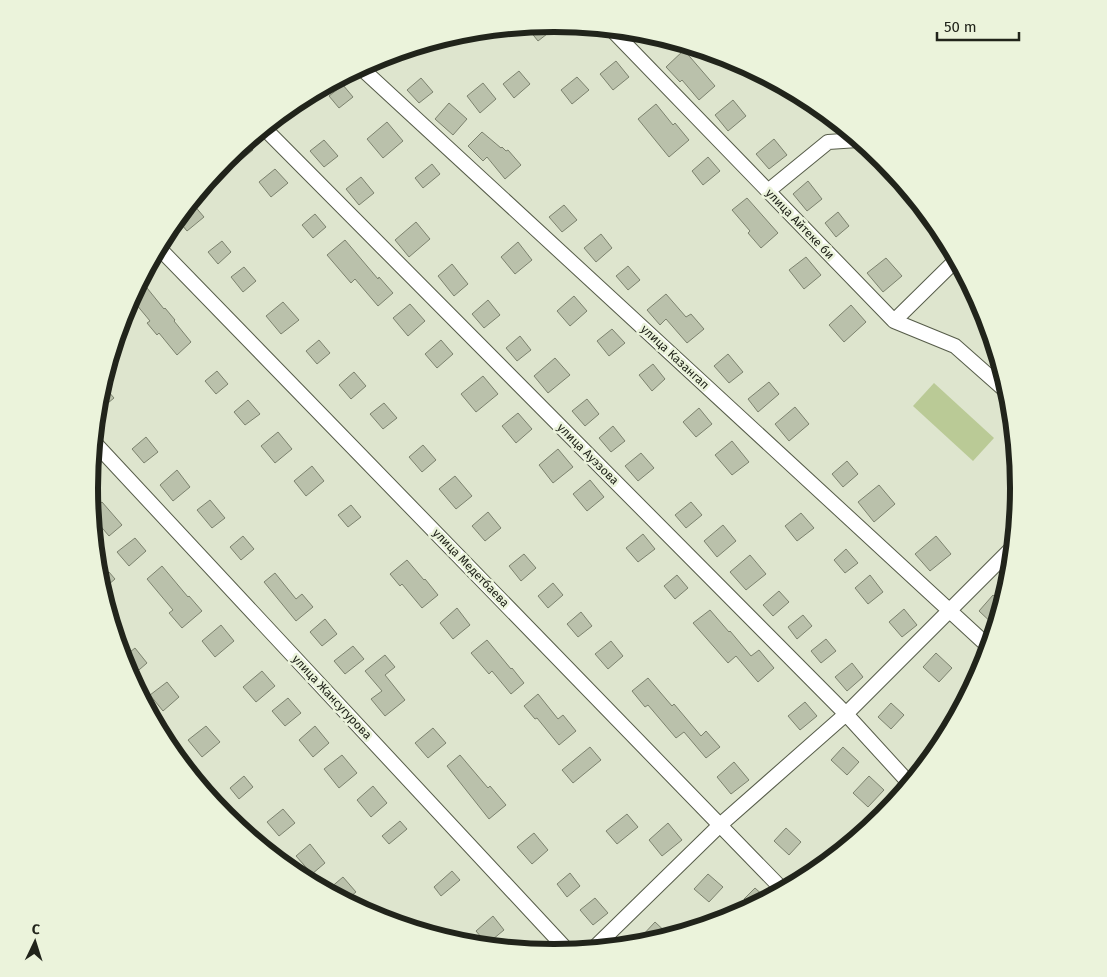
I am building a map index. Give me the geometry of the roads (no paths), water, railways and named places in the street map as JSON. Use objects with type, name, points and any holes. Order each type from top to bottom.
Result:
[{"type":"street","name":"улица Айтеке би","points":[[618,37],[894,321],[955,346],[997,382]]},
{"type":"street","name":"улица Казангап","points":[[367,73],[983,641]]},
{"type":"street","name":"улица Ауэзова","points":[[269,133],[846,714],[905,778]]},
{"type":"street","points":[[768,191],[828,142],[848,141]]},
{"type":"street","name":"улица Медетбаева","points":[[163,253],[778,885]]},
{"type":"street","points":[[894,321],[950,265]]},
{"type":"street","name":"улица Жансугурова","points":[[99,446],[561,944]]},
{"type":"street","points":[[600,942],[720,825],[846,714],[1005,555]]}]
